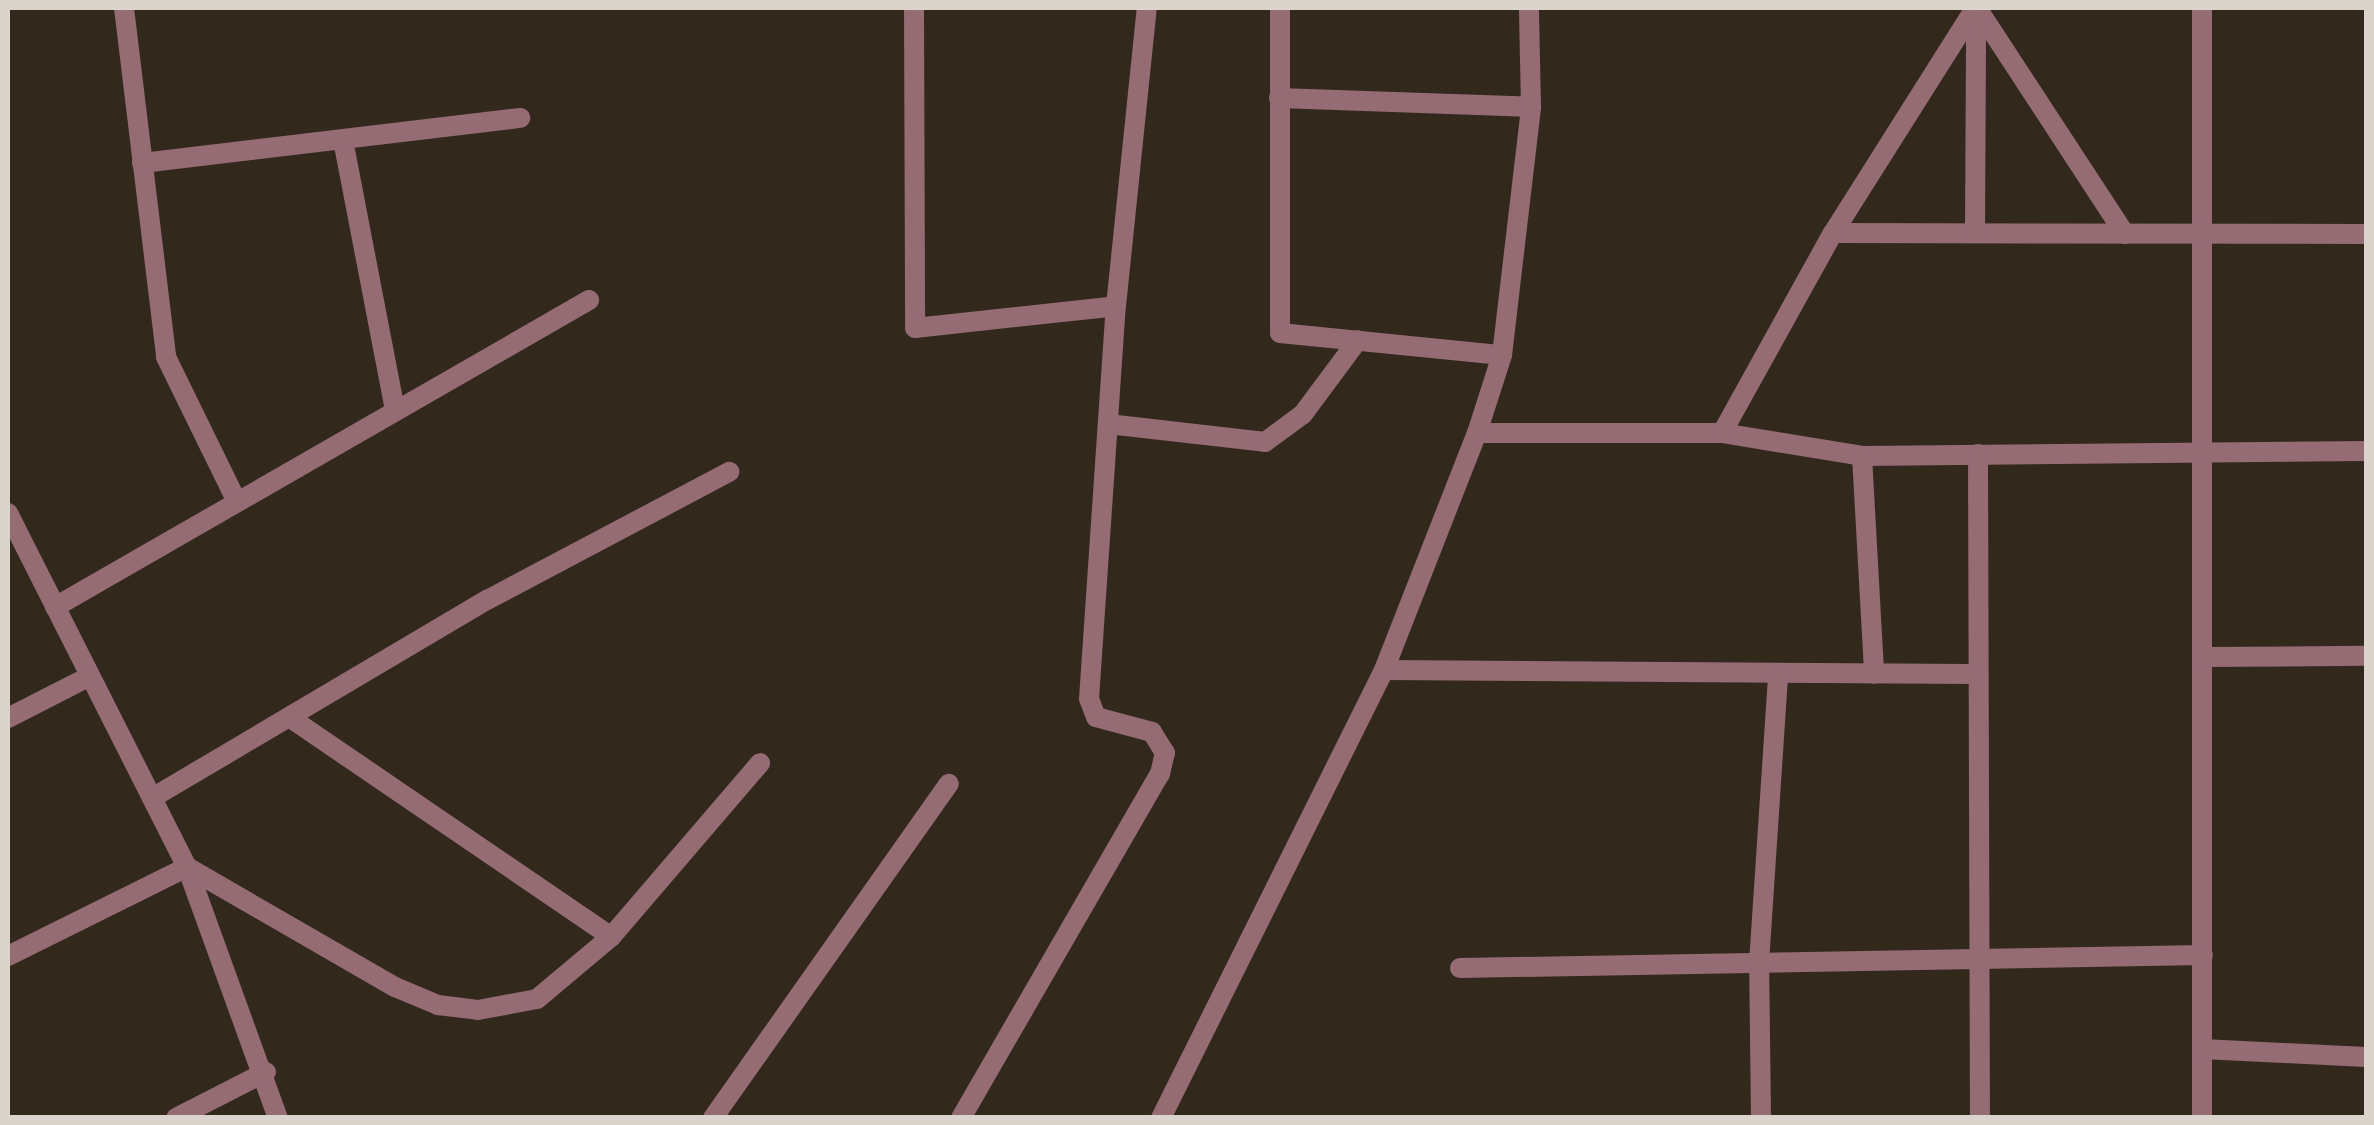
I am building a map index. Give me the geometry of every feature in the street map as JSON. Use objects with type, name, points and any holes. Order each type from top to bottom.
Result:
[{"type":"street","points":[[124,8],[166,357],[237,502]]},
{"type":"street","points":[[914,8],[915,328],[1116,306]]},
{"type":"street","points":[[961,1118],[1160,774],[1164,753],[1152,732],[1096,717],[1089,699],[1116,306],[1146,8]]},
{"type":"street","points":[[1280,8],[1280,333],[1502,355]]},
{"type":"street","points":[[1161,1118],[1384,670],[1477,433],[1502,355],[1531,107],[1530,8]]},
{"type":"street","points":[[1722,433],[1833,232],[1976,8]]},
{"type":"street","points":[[1976,8],[1976,234]]},
{"type":"street","points":[[1976,8],[2125,234]]},
{"type":"street","points":[[2202,8],[2206,454],[2202,1118]]},
{"type":"street","points":[[1279,98],[1531,107]]},
{"type":"street","points":[[142,163],[520,118]]},
{"type":"street","points":[[343,140],[395,412]]},
{"type":"street","points":[[1833,232],[2366,234]]},
{"type":"street","points":[[54,607],[589,300]]},
{"type":"street","points":[[1108,424],[1266,442],[1303,414],[1358,340]]},
{"type":"street","points":[[1477,433],[1722,433],[1862,456],[2366,451]]},
{"type":"street","points":[[1978,454],[1974,674],[1980,1118]]},
{"type":"street","points":[[1862,456],[1874,674]]},
{"type":"street","points":[[152,798],[488,598],[729,472]]},
{"type":"street","points":[[8,513],[187,867],[266,1072],[278,1118]]},
{"type":"street","points":[[2203,657],[2366,656]]},
{"type":"street","points":[[1384,670],[1974,674]]},
{"type":"street","points":[[1761,1118],[1759,962],[1778,675]]},
{"type":"street","points":[[8,718],[90,676]]},
{"type":"street","points":[[289,717],[611,937]]},
{"type":"street","points":[[187,867],[438,1005],[478,1010],[537,999],[611,937],[760,763]]},
{"type":"street","points":[[713,1118],[949,784]]},
{"type":"street","points":[[8,956],[187,867]]},
{"type":"street","points":[[1460,968],[2202,956]]},
{"type":"street","points":[[2202,1050],[2366,1056]]},
{"type":"street","points":[[176,1118],[266,1072]]}]
